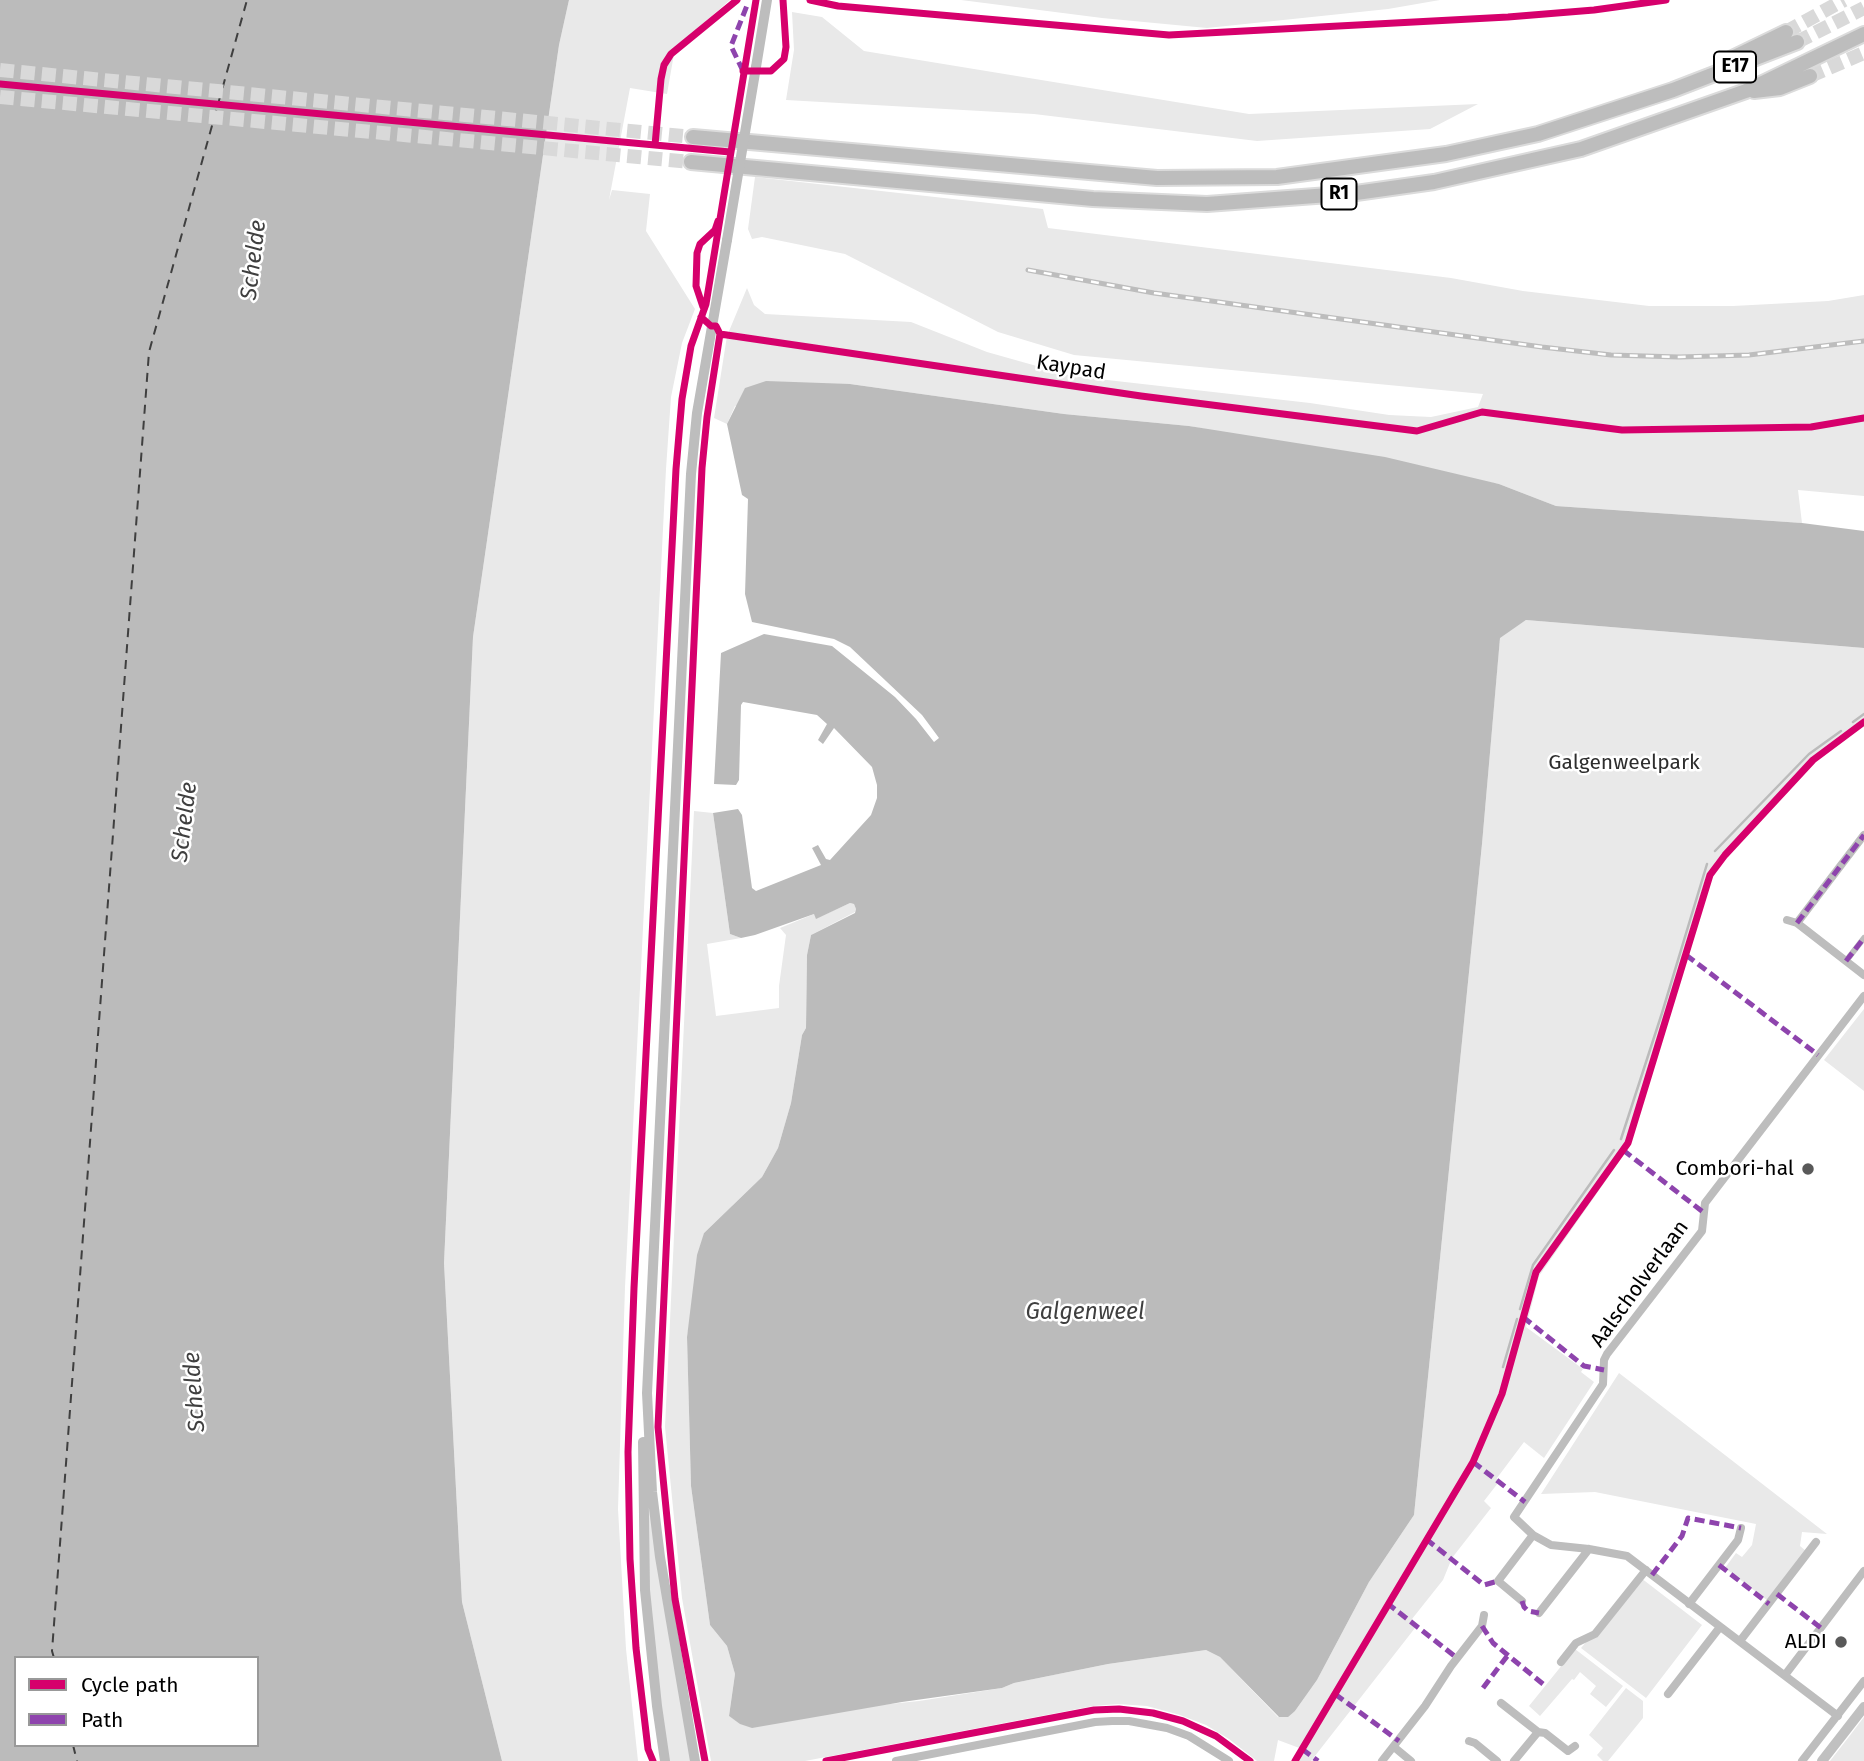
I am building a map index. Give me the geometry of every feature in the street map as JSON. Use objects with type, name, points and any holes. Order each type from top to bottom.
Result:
[{"type":"highway","name":"E17","points":[[1746,91],[1864,34]]},
{"type":"highway","name":"R1","points":[[693,137],[1157,178],[1277,177],[1388,163],[1492,145],[1583,121],[1673,90],[1791,37]]},
{"type":"highway","name":"R1","points":[[691,162],[1093,199],[1207,204],[1356,193],[1434,182],[1581,149],[1746,91],[1780,88],[1810,76]]},
{"type":"main road","points":[[1822,1761],[1864,1707]]},
{"type":"street","points":[[665,1761],[645,1590],[643,1440],[647,1410],[691,474],[697,413],[767,0]]},
{"type":"street","points":[[1797,923],[1864,835]]},
{"type":"street","points":[[1787,920],[1797,923],[1864,975]]},
{"type":"street","points":[[1846,961],[1864,938]]},
{"type":"street","name":"Aalscholverlaan","points":[[1533,1535],[1514,1517],[1603,1384],[1604,1360],[1607,1354],[1702,1231],[1705,1203],[1864,996]]},
{"type":"street","points":[[647,1410],[652,1492],[660,1557],[695,1761]]},
{"type":"street","points":[[1689,1604],[1738,1540],[1741,1528]]},
{"type":"street","points":[[1522,1601],[1498,1581],[1533,1535],[1551,1545],[1628,1556],[1838,1716]]},
{"type":"street","points":[[1740,1641],[1816,1542]]},
{"type":"street","points":[[1539,1613],[1589,1549]]},
{"type":"street","points":[[1561,1662],[1576,1643],[1595,1634],[1646,1570]]},
{"type":"street","points":[[1785,1675],[1864,1571]]},
{"type":"street","points":[[1382,1761],[1482,1626],[1484,1615]]},
{"type":"street","points":[[1668,1694],[1720,1627]]},
{"type":"street","points":[[1802,1761],[1864,1681]]},
{"type":"street","points":[[1501,1703],[1568,1751],[1575,1746]]},
{"type":"street","points":[[895,1761],[1095,1722],[1129,1721],[1167,1728],[1189,1736],[1229,1761]]},
{"type":"street","points":[[1514,1761],[1538,1732]]},
{"type":"street","points":[[1469,1741],[1497,1761]]},
{"type":"street","points":[[1394,1746],[1411,1761]]},
{"type":"green space","points":[[569,0],[730,0],[675,48],[667,94],[630,88],[609,200],[612,190],[650,194],[646,231],[695,309],[682,343],[671,397],[625,1287],[618,1509],[626,1649],[638,1761],[502,1761],[462,1602],[444,1263],[473,637],[559,45]]},
{"type":"green space","points":[[961,0],[1440,0],[1388,9],[1207,28]]},
{"type":"green space","points":[[792,12],[822,17],[864,51],[1249,114],[1478,104],[1430,129],[1257,141],[1034,114],[786,100],[794,50]]},
{"type":"green space","points":[[755,177],[1043,209],[1048,228],[1451,278],[1523,291],[1649,306],[1733,306],[1828,301],[1864,295],[1864,496],[1798,490],[1802,523],[1556,506],[1499,484],[1189,426],[1064,414],[850,384],[735,406],[727,424],[714,418],[727,336],[747,288],[754,305],[765,314],[911,322],[987,352],[1072,376],[1310,403],[1389,415],[1431,417],[1478,407],[1483,394],[1074,355],[998,332],[845,254],[762,237],[752,239],[748,229]]},
{"type":"green space","name":"Galgenweelpark","points":[[1526,620],[1864,648],[1864,718],[1810,758],[1716,861],[1706,877],[1682,955],[1687,958],[1630,1146],[1539,1276],[1526,1327],[1583,1369],[1581,1372],[1594,1382],[1544,1458],[1524,1442],[1497,1478],[1498,1483],[1484,1501],[1491,1508],[1452,1558],[1443,1580],[1412,1619],[1415,1628],[1311,1761],[1295,1761],[1302,1749],[1278,1740],[1274,1761],[1257,1761],[1206,1725],[1147,1706],[1118,1704],[1093,1706],[805,1761],[711,1761],[682,1598],[665,1427],[694,811],[713,813],[730,934],[741,938],[707,944],[716,1016],[779,1008],[786,935],[780,928],[814,914],[817,918],[850,903],[854,904],[856,909],[811,935],[807,955],[806,1028],[802,1035],[791,1103],[778,1148],[762,1177],[704,1233],[687,1337],[691,1486],[710,1625],[727,1646],[735,1674],[729,1716],[735,1720],[919,1701],[1002,1688],[1014,1683],[1108,1664],[1206,1650],[1220,1657],[1278,1717],[1295,1711],[1317,1680],[1369,1582],[1414,1515],[1482,844],[1500,637]]},
{"type":"green space","points":[[1864,1009],[1864,1091],[1824,1060]]},
{"type":"green space","points":[[1619,1373],[1827,1534],[1802,1532],[1800,1546],[1806,1551],[1768,1601],[1725,1568],[1736,1553],[1742,1557],[1752,1545],[1756,1524],[1595,1492],[1541,1494]]},
{"type":"green space","points":[[650,1492],[692,1761],[669,1761],[664,1739],[650,1600],[645,1498]]},
{"type":"green space","points":[[1641,1578],[1702,1625],[1646,1698],[1581,1648]]},
{"type":"green space","points":[[1575,1649],[1623,1686],[1606,1707],[1590,1694],[1596,1686],[1580,1672],[1540,1716],[1529,1706]]},
{"type":"green space","points":[[1626,1688],[1643,1701],[1643,1718],[1608,1761],[1603,1761],[1597,1755],[1603,1748],[1589,1735]]},
{"type":"green space","points":[[1864,1717],[1864,1761],[1830,1761],[1848,1738]]},
{"type":"water","name":"Schelde","points":[[0,0],[569,0],[559,45],[473,637],[444,1263],[462,1602],[502,1761],[0,1761]]},
{"type":"water","name":"Galgenweel","points":[[766,381],[850,384],[1064,414],[1189,426],[1385,457],[1499,484],[1556,506],[1802,523],[1864,531],[1864,648],[1526,620],[1500,638],[1482,844],[1414,1515],[1369,1582],[1317,1680],[1288,1717],[1279,1717],[1220,1657],[1206,1650],[1108,1664],[1014,1683],[1002,1688],[752,1728],[729,1716],[735,1674],[727,1646],[710,1625],[691,1486],[687,1337],[697,1255],[704,1233],[762,1177],[778,1148],[791,1103],[802,1035],[806,1028],[807,955],[811,935],[855,913],[856,909],[854,904],[850,903],[816,919],[814,914],[755,935],[741,938],[730,934],[713,813],[738,809],[742,815],[752,888],[756,891],[821,865],[812,848],[818,845],[826,859],[830,860],[871,815],[877,798],[877,785],[872,767],[834,728],[823,744],[818,740],[827,724],[817,715],[743,702],[739,780],[736,785],[714,784],[721,653],[764,634],[832,646],[895,697],[934,742],[939,738],[922,715],[850,647],[834,639],[752,622],[745,594],[748,499],[742,495],[727,424],[745,388]]},
{"type":"waterway","points":[[1853,722],[1864,714]]},
{"type":"waterway","points":[[1715,851],[1809,754],[1841,731]]},
{"type":"waterway","points":[[1621,1139],[1707,864]]},
{"type":"waterway","points":[[1520,1309],[1533,1265],[1614,1150]]},
{"type":"waterway","points":[[1503,1367],[1517,1319]]},
{"type":"ferry route","points":[[53,1656],[149,352],[247,0]]},
{"type":"ferry route","points":[[74,1747],[77,1761]]},
{"type":"tunnel","points":[[1786,32],[1844,0]]},
{"type":"tunnel","points":[[1797,42],[1864,8]]},
{"type":"tunnel","points":[[1810,76],[1864,53]]},
{"type":"tunnel","points":[[0,70],[693,137]]},
{"type":"tunnel","points":[[0,97],[691,162]]},
{"type":"railway","points":[[1028,270],[1154,293],[1611,355],[1749,355],[1864,341]]},
{"type":"marked path","points":[[743,71],[731,46],[748,3]]},
{"type":"marked path","points":[[1797,923],[1864,835]]},
{"type":"marked path","points":[[1846,961],[1864,938]]},
{"type":"marked path","points":[[1686,955],[1818,1055]]},
{"type":"marked path","points":[[1623,1150],[1703,1212]]},
{"type":"marked path","points":[[1523,1317],[1584,1366],[1604,1370]]},
{"type":"marked path","points":[[1473,1462],[1525,1502]]},
{"type":"marked path","points":[[1652,1575],[1682,1536],[1688,1518],[1741,1528]]},
{"type":"marked path","points":[[1426,1539],[1484,1585],[1498,1581]]},
{"type":"marked path","points":[[1719,1565],[1769,1604]]},
{"type":"marked path","points":[[1777,1594],[1821,1628]]},
{"type":"marked path","points":[[1522,1601],[1528,1611],[1539,1613]]},
{"type":"marked path","points":[[1387,1603],[1457,1658]]},
{"type":"marked path","points":[[1482,1626],[1493,1643],[1543,1684]]},
{"type":"marked path","points":[[1483,1688],[1508,1655]]},
{"type":"marked path","points":[[1335,1694],[1399,1741]]},
{"type":"marked path","points":[[1302,1749],[1318,1761]]},
{"type":"cycle path","points":[[655,145],[664,65],[671,54],[737,0]]},
{"type":"cycle path","points":[[653,1761],[648,1749],[636,1648],[630,1559],[628,1452],[676,469],[682,399],[691,346],[706,304],[756,0]]},
{"type":"cycle path","points":[[743,71],[771,71],[784,59],[786,47],[783,0]]},
{"type":"cycle path","points":[[810,0],[838,6],[1169,35],[1508,17],[1594,10],[1666,0]]},
{"type":"cycle path","points":[[0,84],[730,152]]},
{"type":"cycle path","points":[[703,307],[696,286],[697,253],[700,244],[715,230],[718,221]]},
{"type":"cycle path","points":[[701,317],[711,326],[716,326],[720,334],[702,468],[658,1427],[675,1599],[705,1761]]},
{"type":"cycle path","name":"Kaypad","points":[[720,334],[1141,396],[1417,431],[1482,412],[1622,430],[1811,427],[1864,418]]},
{"type":"cycle path","points":[[1295,1761],[1473,1462],[1502,1394],[1536,1272],[1628,1143],[1710,875],[1725,855],[1813,760],[1864,722]]},
{"type":"cycle path","points":[[826,1761],[1094,1710],[1119,1709],[1153,1713],[1183,1721],[1216,1736],[1250,1761]]},
{"type":"place","name":"Combori-hal","points":[[1808,1169]]},
{"type":"place","name":"ALDI","points":[[1841,1642]]}]
